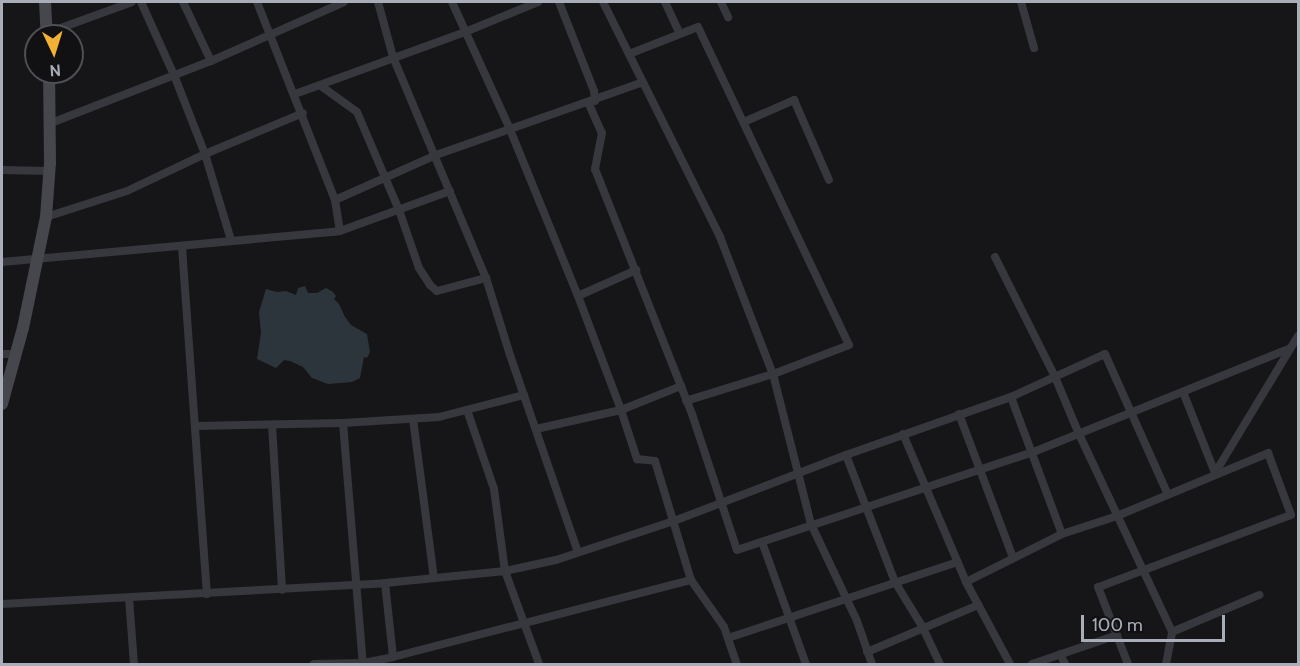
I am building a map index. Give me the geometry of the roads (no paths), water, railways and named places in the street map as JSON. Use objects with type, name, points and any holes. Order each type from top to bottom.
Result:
[{"type":"street","points":[[45,2],[46,24]]},
{"type":"street","points":[[75,24],[130,2]]},
{"type":"street","points":[[141,2],[174,75],[205,154],[231,240]]},
{"type":"street","points":[[183,2],[211,61]]},
{"type":"street","points":[[257,2],[303,113],[335,200],[340,231]]},
{"type":"street","points":[[51,123],[211,61],[344,2]]},
{"type":"street","points":[[378,2],[393,57],[486,278],[578,552]]},
{"type":"street","points":[[452,2],[509,127],[578,296],[637,459],[655,461],[691,580],[724,627],[737,664]]},
{"type":"street","points":[[295,94],[465,32],[538,2]]},
{"type":"street","points":[[559,2],[594,91],[591,101],[602,133],[595,169],[681,386],[737,550],[865,506],[1032,453],[1289,349]]},
{"type":"street","points":[[603,2],[720,237],[773,374],[811,524],[857,621],[872,664]]},
{"type":"street","points":[[665,2],[680,34]]},
{"type":"street","points":[[721,2],[728,17]]},
{"type":"street","points":[[1021,2],[1034,48]]},
{"type":"street","points":[[629,54],[698,27],[849,345],[773,374],[686,401]]},
{"type":"street","points":[[335,200],[436,155],[509,127],[643,82]]},
{"type":"street","points":[[2,404],[16,354],[46,217],[50,171],[49,84]]},
{"type":"street","points":[[321,86],[357,112],[399,210],[419,268],[437,291],[486,278]]},
{"type":"street","points":[[744,122],[794,100],[829,180]]},
{"type":"street","points":[[46,217],[128,191],[205,154],[303,113]]},
{"type":"street","points":[[2,171],[50,171]]},
{"type":"street","points":[[2,262],[340,231],[450,191]]},
{"type":"street","points":[[182,247],[207,594]]},
{"type":"street","points":[[995,257],[1056,376],[1079,434],[1172,632],[1166,664]]},
{"type":"street","points":[[578,296],[636,270]]},
{"type":"street","points":[[1215,473],[1299,336]]},
{"type":"street","points":[[2,354],[16,354]]},
{"type":"street","points":[[2,604],[385,583],[506,571],[556,560],[674,521],[903,434],[1011,397],[1105,354],[1168,495]]},
{"type":"street","points":[[536,429],[621,410],[681,386]]},
{"type":"street","points":[[1183,392],[1215,473]]},
{"type":"street","points":[[195,426],[343,423],[439,417],[524,395]]},
{"type":"street","points":[[1011,397],[1062,534]]},
{"type":"street","points":[[467,410],[494,489],[506,571],[539,664]]},
{"type":"street","points":[[959,414],[1013,558]]},
{"type":"street","points":[[414,419],[434,578]]},
{"type":"street","points":[[343,423],[363,664]]},
{"type":"street","points":[[272,425],[282,590]]},
{"type":"street","points":[[903,434],[966,582],[1010,664]]},
{"type":"street","points":[[966,582],[1062,534],[1117,516],[1215,473],[1268,453],[1291,515],[1098,587],[1128,664]]},
{"type":"street","points":[[846,455],[895,582],[922,626],[940,664]]},
{"type":"street","points":[[762,542],[791,616],[806,664]]},
{"type":"street","points":[[728,638],[958,562]]},
{"type":"street","points":[[314,664],[363,664],[400,659],[691,580]]},
{"type":"street","points":[[385,583],[400,659]]},
{"type":"street","points":[[1172,632],[1259,596]]},
{"type":"street","points":[[129,598],[134,664]]},
{"type":"street","points":[[867,651],[922,626],[978,605]]},
{"type":"street","points":[[1032,664],[1117,635]]},
{"type":"street","points":[[1060,654],[1065,664]]}]
